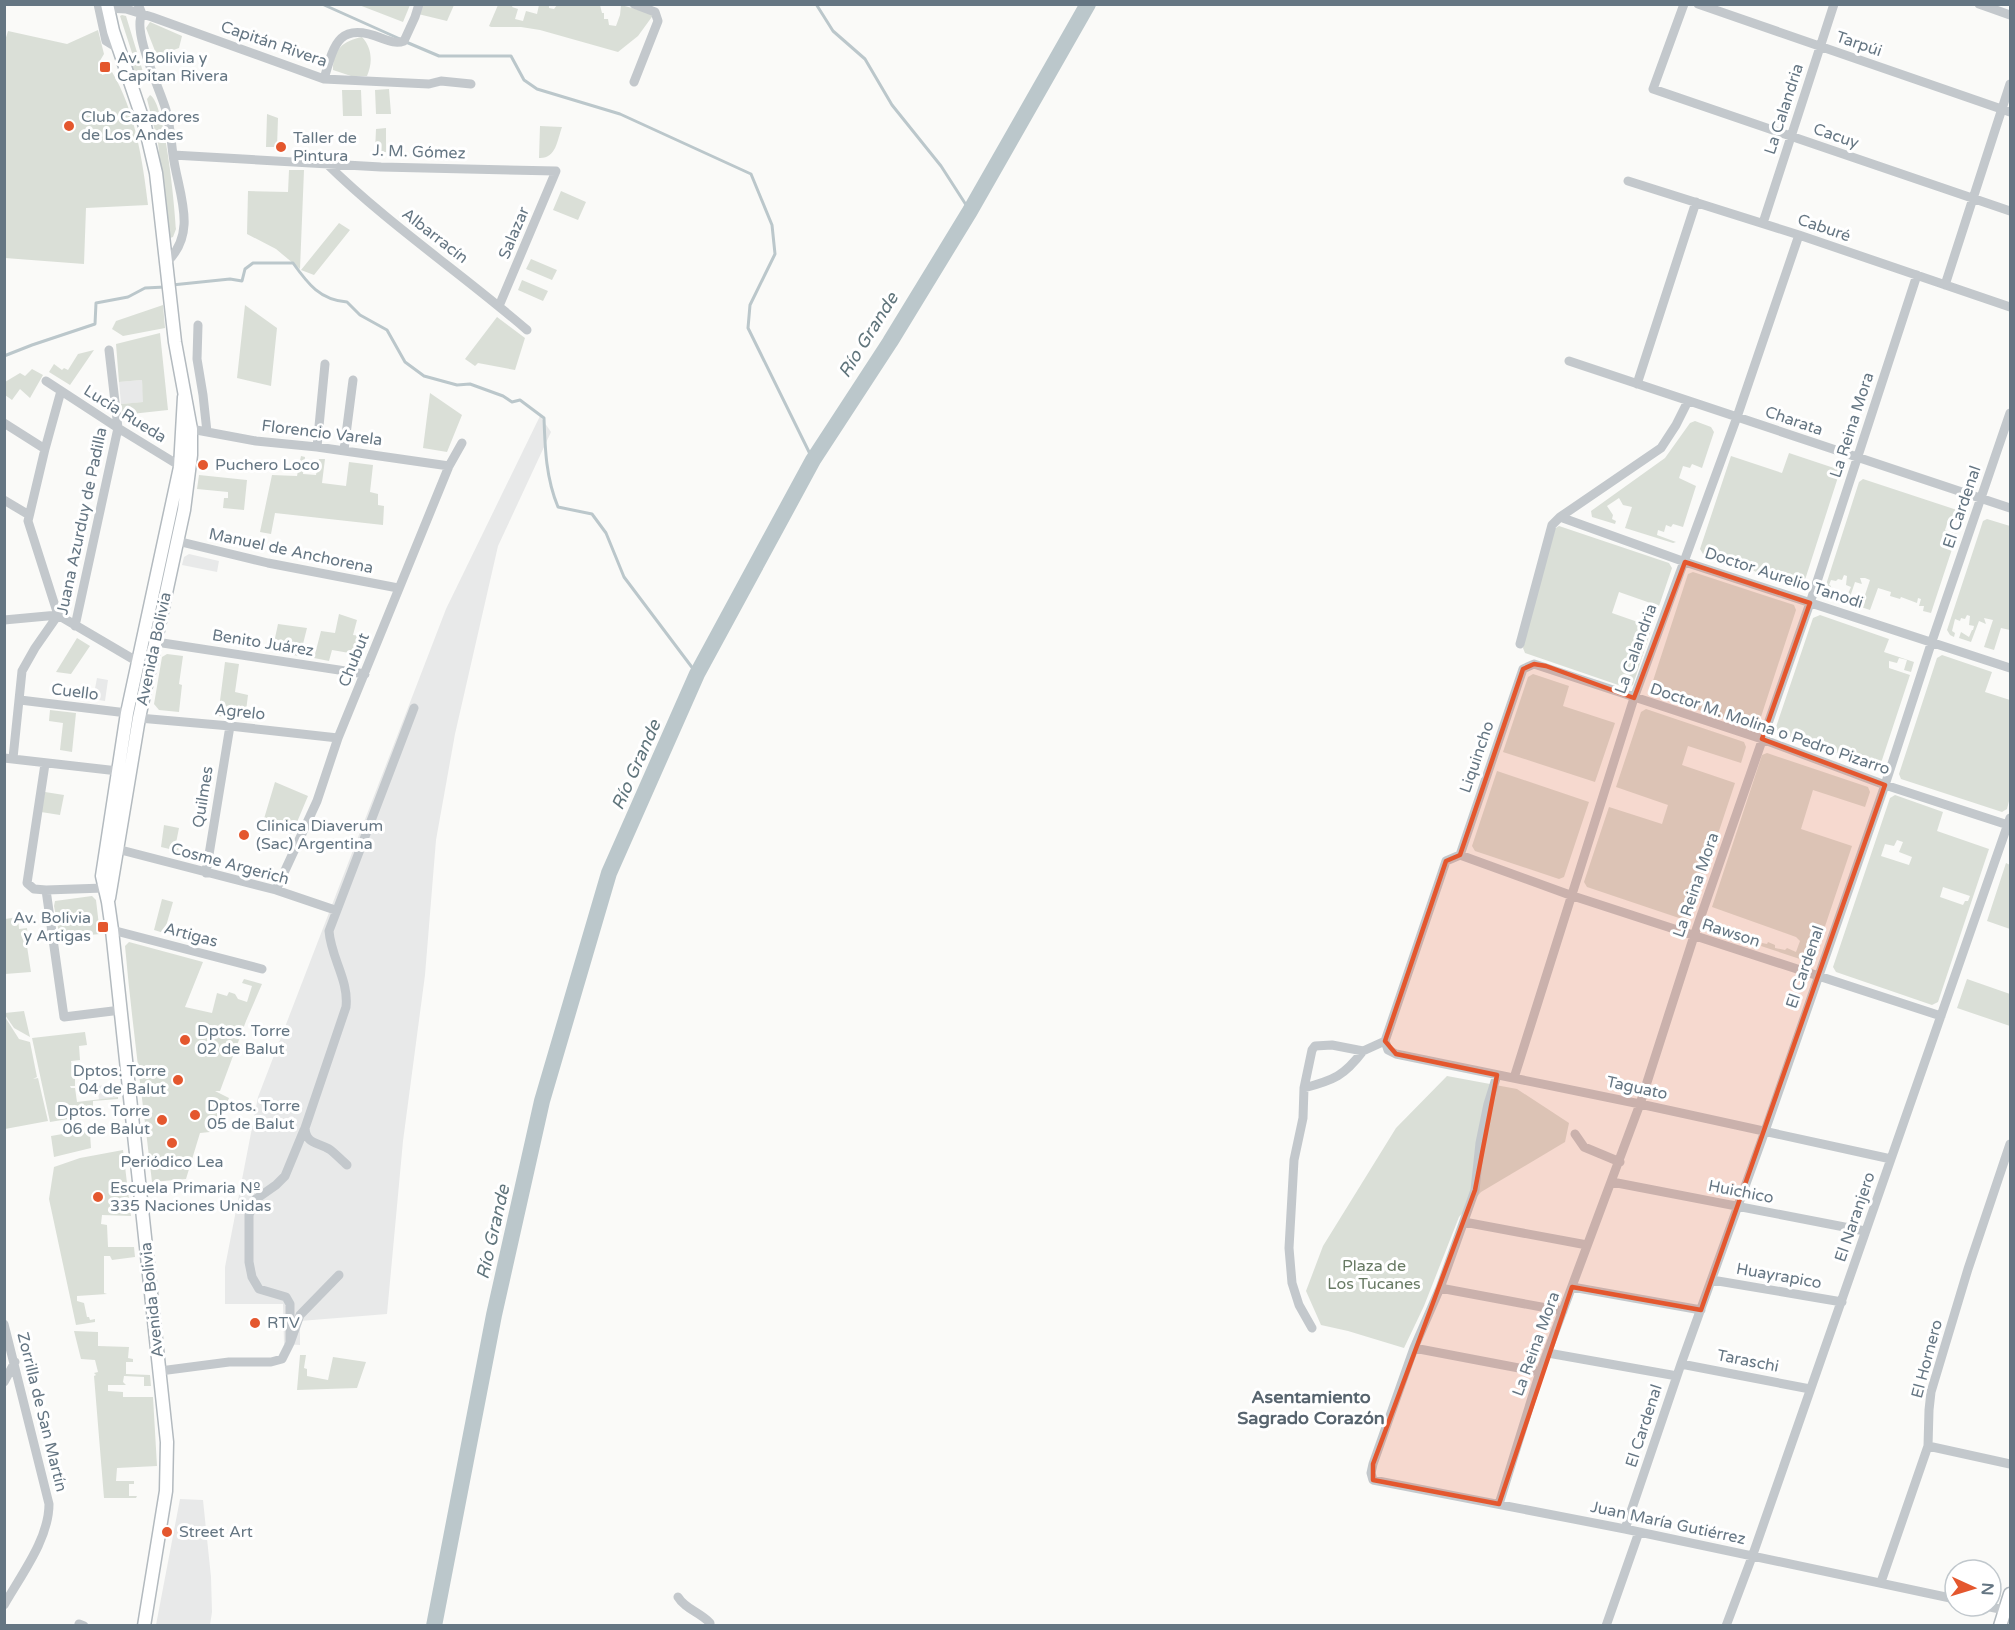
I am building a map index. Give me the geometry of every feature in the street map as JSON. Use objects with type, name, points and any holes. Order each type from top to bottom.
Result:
[{"type":"street","points":[[324,79],[332,51],[343,37],[351,31],[373,35],[391,42],[404,41],[418,4]]},
{"type":"street","points":[[634,4],[655,12],[658,21],[634,82]]},
{"type":"street","name":"Cacuy","points":[[1684,4],[1653,89],[2010,211]]},
{"type":"street","name":"Tarpúi","points":[[1698,4],[2006,110]]},
{"type":"street","name":"La Calandria","points":[[1763,223],[1834,4]]},
{"type":"street","points":[[1979,4],[2010,15]]},
{"type":"street","name":"Capitán Rivera","points":[[104,6],[140,9],[324,79],[429,84],[441,81],[471,84]]},
{"type":"street","name":"Avenida Bolivia","points":[[104,6],[151,150],[158,189],[170,304],[191,429],[177,541],[156,642],[118,771],[102,876],[112,930],[167,1442],[167,1479],[144,1626]]},
{"type":"street","points":[[140,9],[140,28],[154,84],[166,112],[185,217],[177,252],[166,269]]},
{"type":"street","points":[[1945,285],[1973,198],[2006,110],[2010,84]]},
{"type":"street","name":"J. M. Gómez","points":[[173,155],[381,167],[556,171]]},
{"type":"street","name":"Albarracín","points":[[326,163],[360,197],[527,330]]},
{"type":"street","name":"Salazar","points":[[499,306],[556,171]]},
{"type":"street","name":"Caburé","points":[[1628,181],[1763,223],[2010,307]]},
{"type":"street","points":[[1637,384],[1696,202]]},
{"type":"street","name":"La Calandria","points":[[1514,1078],[1570,895],[1634,699],[1737,417],[1799,235]]},
{"type":"street","name":"La Reina Mora","points":[[1499,1504],[1540,1372],[1640,1104],[1694,936],[1810,603],[1917,275]]},
{"type":"street","points":[[198,325],[196,359],[207,432]]},
{"type":"street","name":"Juana Azurduy de Padilla","points":[[75,626],[118,428],[110,350]]},
{"type":"street","name":"Charata","points":[[1569,361],[2010,508]]},
{"type":"street","points":[[316,447],[325,364]]},
{"type":"street","points":[[344,450],[353,380]]},
{"type":"street","name":"Lucía Rueda","points":[[46,381],[185,469]]},
{"type":"street","points":[[58,615],[28,521],[61,391]]},
{"type":"street","name":"Avenida Bolivia","points":[[108,902],[117,849],[138,662],[185,469],[184,397]]},
{"type":"street","points":[[1520,644],[1552,525],[1560,517],[1661,447],[1688,401]]},
{"type":"street","name":"El Cardenal","points":[[1625,1529],[1885,785],[2010,413]]},
{"type":"street","points":[[4,423],[45,449]]},
{"type":"street","name":"Florencio Varela","points":[[191,429],[256,441],[344,450],[449,466]]},
{"type":"street","name":"Chubut","points":[[276,890],[317,801],[338,738],[398,588],[449,466],[462,443]]},
{"type":"street","points":[[4,500],[29,515]]},
{"type":"street","name":"Doctor Aurelio Tanodi","points":[[1560,517],[1684,562],[2010,668]]},
{"type":"street","name":"Manuel de Anchorena","points":[[177,541],[268,563],[398,588]]},
{"type":"street","points":[[4,620],[58,615],[138,662]]},
{"type":"street","name":"Juana Azurduy de Padilla","points":[[9,758],[20,700],[22,671],[58,615]]},
{"type":"street","name":"Benito Juárez","points":[[156,642],[365,674]]},
{"type":"street","name":"Doctor M. Molina o Pedro Pizarro","points":[[1523,669],[1534,664],[1546,666],[1634,699],[1762,740],[1885,785],[2009,821]]},
{"type":"street","name":"Liquincho","points":[[1460,855],[1523,669]]},
{"type":"street","name":"Cuello","points":[[20,700],[133,716]]},
{"type":"street","points":[[290,1343],[290,1304],[286,1297],[260,1289],[252,1277],[249,1262],[249,1215],[256,1199],[285,1176],[314,1106],[348,995],[330,945],[329,931],[414,708]]},
{"type":"street","name":"Agrelo","points":[[133,716],[338,738]]},
{"type":"street","name":"Quilmes","points":[[206,873],[230,726]]},
{"type":"street","points":[[9,758],[118,771]]},
{"type":"street","points":[[45,764],[27,883],[34,889],[46,890],[104,888]]},
{"type":"street","name":"El Naranjero","points":[[1726,1626],[1842,1302],[2009,821]]},
{"type":"street","name":"Cosme Argerich","points":[[117,849],[276,890],[324,908],[336,910]]},
{"type":"street","points":[[1304,1088],[1332,1080],[1351,1066],[1363,1051],[1385,1041],[1446,861],[1460,855]]},
{"type":"street","name":"Rawson","points":[[1460,855],[1570,895],[1941,1016]]},
{"type":"street","points":[[46,890],[64,1017],[121,1010]]},
{"type":"street","name":"Artigas","points":[[112,930],[262,969]]},
{"type":"street","name":"Taguato","points":[[1385,1041],[1388,1050],[1396,1054],[1891,1159]]},
{"type":"street","points":[[1312,1328],[1299,1305],[1292,1283],[1289,1248],[1294,1160],[1303,1118],[1304,1088],[1312,1050],[1315,1046],[1332,1045],[1363,1051]]},
{"type":"street","points":[[1497,1075],[1482,1133],[1474,1190],[1440,1288],[1414,1348],[1540,1372]]},
{"type":"street","points":[[305,1128],[310,1142],[329,1149],[347,1165]]},
{"type":"street","points":[[1575,1134],[1584,1146],[1620,1162]]},
{"type":"street","name":"El Hornero","points":[[1881,1582],[1928,1446],[1931,1392],[1968,1269],[2010,1151]]},
{"type":"street","name":"Huichico","points":[[1612,1182],[1865,1231]]},
{"type":"street","points":[[1464,1222],[1587,1245]]},
{"type":"street","points":[[160,1371],[229,1362],[271,1362],[282,1359],[300,1315],[339,1275]]},
{"type":"street","name":"Huayrapico","points":[[1712,1280],[1842,1302]]},
{"type":"street","points":[[1572,1287],[1701,1310]]},
{"type":"street","points":[[1440,1288],[1563,1311]]},
{"type":"street","name":"Zorrilla de San Martín","points":[[4,1324],[49,1504],[49,1516],[44,1533],[4,1605]]},
{"type":"street","name":"Juan María Gutiérrez","points":[[1414,1348],[1373,1464],[1371,1473],[1373,1480],[1640,1532],[1943,1596]]},
{"type":"street","points":[[1548,1353],[1677,1376]]},
{"type":"street","points":[[4,1382],[15,1362]]},
{"type":"street","name":"Taraschi","points":[[1681,1364],[1810,1389]]},
{"type":"street","points":[[1928,1446],[2010,1464]]},
{"type":"street","points":[[1606,1626],[1640,1532]]},
{"type":"street","points":[[2000,1626],[2010,1594]]},
{"type":"street","points":[[678,1597],[683,1605],[702,1614],[710,1626]]},
{"type":"highlighted area","points":[[1685,562],[1810,603],[1762,739],[1885,785],[1701,1310],[1572,1287],[1499,1504],[1373,1480],[1373,1464],[1475,1190],[1497,1075],[1396,1054],[1385,1041],[1446,861],[1460,855],[1523,669],[1534,664],[1546,666],[1634,698]]},
{"type":"shaded area","points":[[142,380],[144,402],[121,404],[119,382]]},
{"type":"shaded area","points":[[540,416],[551,432],[498,546],[455,734],[436,840],[425,975],[403,1141],[387,1314],[300,1321],[300,1345],[284,1344],[283,1304],[225,1304],[225,1267],[258,1097],[446,609]]},
{"type":"shaded area","points":[[189,554],[219,561],[217,572],[182,565],[184,557]]},
{"type":"shaded area","points":[[97,678],[108,680],[105,701],[93,699]]},
{"type":"shaded area","points":[[116,1084],[118,1097],[99,1100],[97,1086]]},
{"type":"shaded area","points":[[180,1499],[203,1500],[211,1577],[210,1625],[156,1625]]},
{"type":"green space","points":[[359,5],[410,5],[403,22]]},
{"type":"green space","points":[[416,5],[454,5],[447,21],[414,13]]},
{"type":"green space","points":[[498,5],[513,5],[512,7],[518,9],[515,19],[523,21],[526,11],[537,14],[539,5],[549,5],[549,8],[554,9],[557,5],[600,5],[604,19],[608,19],[609,25],[616,26],[621,5],[654,14],[638,36],[618,52],[540,30],[521,27],[491,27],[489,26]]},
{"type":"green space","points":[[120,16],[126,16],[143,72],[132,71],[128,58],[133,56]]},
{"type":"green space","points":[[150,22],[182,36],[179,48],[157,56],[146,28]]},
{"type":"green space","name":"Club Cazadores de Los Andes","points":[[98,30],[104,54],[98,64],[102,75],[112,72],[127,103],[144,171],[148,205],[86,208],[84,264],[5,258],[4,44],[8,31],[67,44]]},
{"type":"green space","points":[[362,37],[371,55],[367,76],[351,76],[333,70],[333,63],[340,47]]},
{"type":"green space","points":[[389,89],[391,114],[376,114],[375,90]]},
{"type":"green space","points":[[342,90],[361,90],[362,116],[343,116]]},
{"type":"green space","points":[[150,95],[155,102],[165,135],[176,229],[173,237],[170,238],[158,143],[147,99]]},
{"type":"green space","points":[[267,114],[278,118],[277,147],[266,147]]},
{"type":"green space","points":[[540,126],[562,127],[557,143],[549,156],[545,158],[539,158]]},
{"type":"green space","points":[[386,128],[386,152],[375,152],[376,129]]},
{"type":"green space","points":[[289,170],[304,170],[300,269],[276,249],[247,234],[248,191],[288,192]]},
{"type":"green space","points":[[561,191],[586,202],[578,220],[553,210]]},
{"type":"green space","points":[[339,223],[350,230],[314,275],[301,270]]},
{"type":"green space","points":[[531,259],[557,270],[552,280],[526,269]]},
{"type":"green space","points":[[522,280],[548,291],[543,301],[518,290]]},
{"type":"green space","points":[[163,305],[165,328],[123,336],[112,329],[116,321]]},
{"type":"green space","points":[[245,305],[277,328],[271,386],[237,378]]},
{"type":"green space","points":[[497,317],[525,338],[515,370],[478,363],[475,366],[465,359]]},
{"type":"green space","points":[[160,333],[168,410],[122,415],[121,404],[143,402],[142,380],[119,382],[116,344]]},
{"type":"green space","points":[[94,350],[70,385],[49,372],[54,364],[62,370],[64,368],[68,370],[78,354]]},
{"type":"green space","points":[[32,369],[43,375],[30,398],[20,389],[12,400],[5,395],[5,382],[20,373],[25,376]]},
{"type":"green space","points":[[430,393],[462,415],[447,452],[423,448]]},
{"type":"green space","points":[[1695,421],[1711,427],[1714,432],[1702,468],[1692,464],[1690,468],[1683,466],[1679,478],[1696,486],[1683,527],[1673,524],[1671,527],[1666,525],[1664,532],[1658,530],[1657,535],[1676,542],[1625,528],[1632,507],[1623,505],[1619,498],[1607,506],[1613,515],[1612,519],[1616,521],[1615,524],[1592,517],[1591,511],[1665,458],[1690,423]]},
{"type":"green space","points":[[1789,453],[1837,469],[1839,474],[1804,583],[1799,586],[1703,554],[1700,549],[1731,456],[1782,473]]},
{"type":"green space","points":[[301,456],[305,457],[303,474],[316,475],[319,459],[325,459],[322,483],[346,486],[349,462],[373,465],[370,492],[378,494],[378,505],[384,506],[383,525],[275,513],[271,534],[260,532],[272,475],[297,476]]},
{"type":"green space","points":[[199,475],[247,480],[244,510],[223,508],[224,498],[228,498],[228,492],[197,489]]},
{"type":"green space","points":[[1863,479],[1960,511],[1963,515],[1962,518],[1955,516],[1954,519],[1949,518],[1945,530],[1957,534],[1931,613],[1923,611],[1924,606],[1919,606],[1921,599],[1918,598],[1917,603],[1901,597],[1900,599],[1890,596],[1891,592],[1878,588],[1870,610],[1861,607],[1870,580],[1865,578],[1860,578],[1862,584],[1855,582],[1848,603],[1835,599],[1837,592],[1846,598],[1851,587],[1846,585],[1847,576],[1844,575],[1842,580],[1831,580],[1829,592],[1832,593],[1831,597],[1826,596],[1824,591],[1859,482]]},
{"type":"green space","points":[[1987,519],[2010,526],[2010,630],[2001,628],[1994,650],[1984,647],[1993,620],[1984,618],[1986,624],[1979,621],[1971,642],[1959,638],[1961,632],[1969,637],[1973,630],[1974,626],[1969,625],[1970,616],[1967,615],[1965,619],[1961,618],[1960,621],[1955,619],[1952,631],[1955,633],[1954,637],[1947,630],[1983,521]]},
{"type":"green space","points":[[1559,526],[1669,563],[1672,568],[1659,606],[1619,592],[1612,613],[1652,627],[1633,685],[1627,688],[1525,653],[1523,648],[1554,529]]},
{"type":"green space","points":[[1693,572],[1794,605],[1796,610],[1758,726],[1753,728],[1653,695],[1650,690],[1688,574]]},
{"type":"green space","points":[[339,614],[357,620],[353,635],[368,637],[361,655],[332,650],[329,661],[314,658],[321,631],[335,633]]},
{"type":"green space","points":[[1820,615],[1889,639],[1884,652],[1914,662],[1911,672],[1904,670],[1907,660],[1899,658],[1897,663],[1889,661],[1889,668],[1910,675],[1881,763],[1874,766],[1778,733],[1776,727],[1813,618]]},
{"type":"green space","points":[[278,624],[307,628],[300,656],[272,652]]},
{"type":"green space","points":[[77,638],[90,646],[71,674],[56,672]]},
{"type":"green space","points":[[167,654],[183,656],[179,684],[182,685],[179,712],[159,710],[154,704],[162,657]]},
{"type":"green space","points":[[1942,655],[1992,672],[1985,692],[2010,700],[2010,797],[2007,809],[2002,812],[1901,779],[1899,774],[1937,658]]},
{"type":"green space","points":[[225,662],[239,664],[235,692],[248,695],[245,719],[218,716]]},
{"type":"green space","points":[[1533,674],[1569,686],[1563,706],[1615,723],[1595,782],[1503,752],[1528,677]]},
{"type":"green space","points":[[1646,709],[1744,742],[1746,747],[1741,763],[1688,746],[1682,765],[1735,783],[1690,918],[1685,920],[1587,887],[1584,882],[1609,807],[1662,824],[1668,805],[1616,787],[1641,712]]},
{"type":"green space","points":[[50,710],[76,713],[72,752],[60,750],[63,723],[49,721]]},
{"type":"green space","points":[[1767,753],[1868,787],[1870,792],[1865,807],[1813,790],[1801,829],[1852,846],[1814,959],[1809,962],[1761,946],[1762,943],[1767,944],[1768,942],[1775,945],[1775,948],[1785,950],[1787,948],[1796,952],[1800,941],[1796,937],[1712,907],[1762,755]]},
{"type":"green space","points":[[1497,771],[1589,802],[1564,877],[1559,879],[1475,851],[1472,846]]},
{"type":"green space","points":[[275,782],[308,796],[292,834],[263,822]]},
{"type":"green space","points":[[45,792],[64,795],[60,815],[41,812]]},
{"type":"green space","points":[[1895,795],[1943,812],[1937,831],[1989,849],[1938,1002],[1932,1005],[1836,972],[1833,967],[1890,798]],"holes":[[[1897,840],[1903,842],[1899,852],[1912,857],[1909,865],[1881,856],[1885,844],[1894,846]],[[1943,887],[1970,896],[1968,901],[1965,901],[1963,905],[1940,897]]]},
{"type":"green space","points":[[164,825],[179,828],[176,843],[180,844],[178,851],[161,847]]},
{"type":"green space","points":[[2006,863],[2010,865],[2010,929],[1987,921]]},
{"type":"green space","points":[[92,896],[96,900],[100,934],[60,938],[55,901]]},
{"type":"green space","points":[[162,899],[173,902],[164,933],[154,930]]},
{"type":"green space","points":[[18,917],[19,929],[27,928],[28,939],[26,940],[31,972],[5,974],[5,919]]},
{"type":"green space","points":[[129,942],[203,962],[185,1007],[212,1013],[217,993],[227,996],[229,992],[247,1002],[252,986],[242,983],[244,979],[262,984],[220,1091],[215,1091],[229,1098],[220,1121],[214,1121],[210,1132],[200,1133],[186,1179],[152,1182],[125,946]]},
{"type":"green space","points":[[1967,979],[2010,994],[2010,1026],[1957,1008]]},
{"type":"green space","points":[[24,1011],[30,1037],[14,1028],[5,1015],[5,1013]]},
{"type":"green space","points":[[5,1017],[19,1039],[30,1042],[37,1077],[33,1079],[38,1078],[48,1121],[5,1129]]},
{"type":"green space","points":[[85,1032],[87,1045],[79,1046],[80,1060],[71,1061],[73,1074],[82,1074],[83,1078],[75,1079],[75,1086],[70,1086],[75,1088],[77,1102],[118,1097],[118,1099],[93,1101],[93,1109],[84,1111],[86,1116],[50,1122],[32,1038]]},
{"type":"green space","name":"Plaza de Los Tucanes","points":[[1447,1076],[1517,1089],[1569,1123],[1565,1142],[1481,1192],[1459,1217],[1424,1306],[1404,1348],[1321,1325],[1306,1291],[1323,1246],[1396,1128]]},
{"type":"green space","points":[[103,1127],[103,1132],[90,1134],[91,1148],[54,1157],[51,1136]]},
{"type":"green space","points":[[123,1150],[131,1216],[102,1215],[101,1224],[107,1225],[108,1247],[134,1247],[135,1257],[112,1260],[110,1256],[104,1256],[104,1293],[107,1294],[77,1296],[77,1301],[84,1303],[87,1317],[90,1320],[95,1319],[95,1322],[76,1325],[49,1199],[54,1167],[80,1158]]},
{"type":"green space","points":[[74,1331],[98,1332],[98,1346],[129,1347],[128,1358],[133,1359],[133,1362],[126,1362],[126,1374],[150,1375],[151,1386],[144,1386],[144,1377],[124,1376],[123,1382],[126,1385],[108,1385],[108,1391],[123,1392],[123,1397],[153,1397],[157,1466],[117,1468],[116,1481],[134,1481],[134,1484],[129,1484],[129,1496],[137,1496],[136,1498],[104,1498],[94,1376],[96,1375],[94,1373],[98,1372],[95,1360],[81,1359]]},
{"type":"green space","points":[[300,1355],[306,1355],[304,1368],[307,1369],[307,1376],[328,1380],[333,1357],[366,1362],[357,1388],[297,1390]]},
{"type":"waterway","points":[[322,4],[400,39]]},
{"type":"waterway","points":[[816,4],[833,31],[865,59],[892,105],[941,166],[970,211]]},
{"type":"waterway","name":"Río Grande","points":[[434,1626],[494,1315],[542,1101],[609,873],[697,674],[813,460],[890,342],[970,211],[1088,4]]},
{"type":"waterway","points":[[406,42],[439,56],[511,56],[524,80],[537,89],[620,114],[751,174],[772,225],[775,254],[750,305],[748,328],[813,460]]},
{"type":"waterway","points":[[172,285],[230,279],[242,281],[245,269],[253,263],[293,263],[316,290],[329,298],[347,302],[360,315],[387,330],[405,362],[424,376],[457,385],[470,384],[503,396],[512,402],[520,400],[544,418],[549,474],[558,507],[592,514],[606,533],[624,577],[697,674]]},
{"type":"waterway","points":[[4,356],[95,324],[96,303],[128,297],[145,288],[165,287]]},
{"type":"place","name":"Av. Bolivia y Capitan Rivera","points":[[105,67]]},
{"type":"place","name":"Club Cazadores de Los Andes","points":[[69,126]]},
{"type":"place","name":"Taller de Pintura","points":[[281,147]]},
{"type":"place","name":"Puchero Loco","points":[[203,465]]},
{"type":"place","name":"Clinica Diaverum (Sac) Argentina","points":[[244,835]]},
{"type":"place","name":"Av. Bolivia y Artigas","points":[[103,927]]},
{"type":"place","name":"Dptos. Torre 02 de Balut","points":[[185,1040]]},
{"type":"place","name":"Dptos. Torre 04 de Balut","points":[[178,1080]]},
{"type":"place","name":"Dptos. Torre 05 de Balut","points":[[195,1115]]},
{"type":"place","name":"Dptos. Torre 06 de Balut","points":[[162,1120]]},
{"type":"place","name":"Periódico Lea","points":[[172,1143]]},
{"type":"place","name":"Escuela Primaria Nº 335 Naciones Unidas","points":[[98,1197]]},
{"type":"place","name":"RTV","points":[[255,1323]]},
{"type":"place","name":"Street Art","points":[[167,1532]]},
{"type":"district","name":"Asentamiento Sagrado Corazón","points":[[1311,1407]]}]
